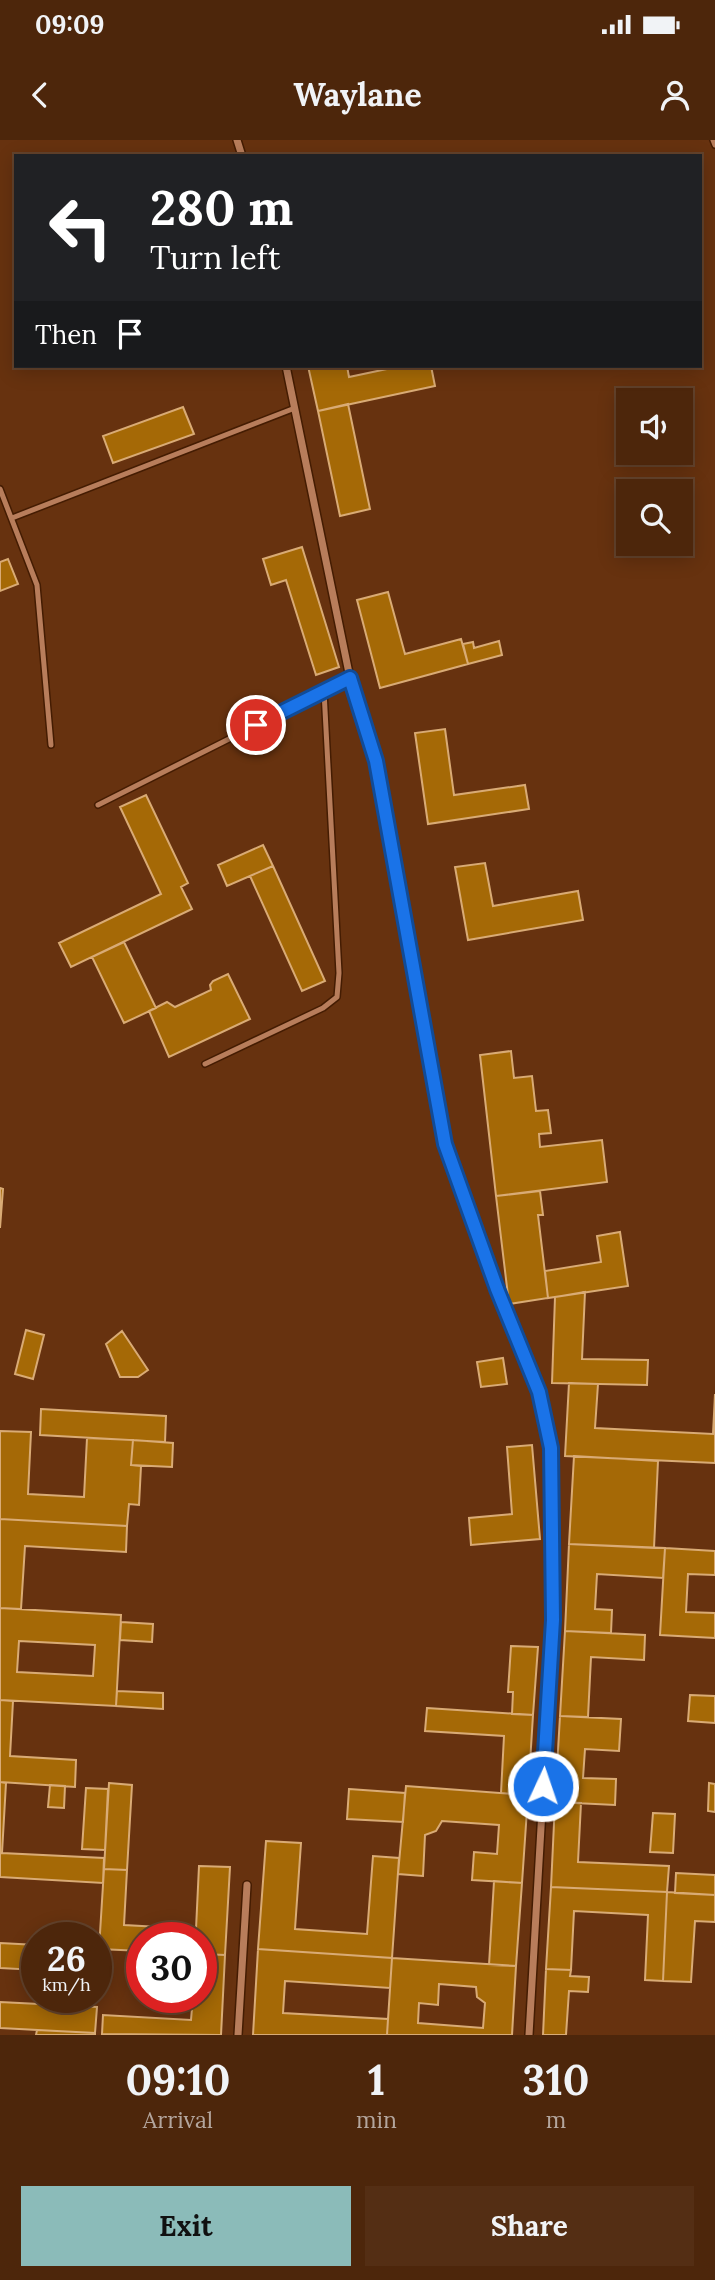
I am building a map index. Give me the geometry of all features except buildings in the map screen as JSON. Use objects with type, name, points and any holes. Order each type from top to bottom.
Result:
[{"type":"street","points":[[286,368],[350,678],[376,761],[445,1144],[497,1289],[539,1392],[551,1448],[553,1620],[529,2035]]},
{"type":"street","points":[[238,2035],[247,1885]]},
{"type":"lane","points":[[713,140],[715,145]]},
{"type":"lane","points":[[12,518],[295,408]]},
{"type":"lane","points":[[0,489],[37,585],[51,746]]},
{"type":"lane","points":[[98,805],[350,678]]},
{"type":"lane","points":[[205,1064],[323,1008],[337,997],[340,972],[324,691]]},
{"type":"route","points":[[256,725],[350,678],[376,761],[445,1144],[497,1289],[539,1392],[551,1448],[553,1620],[543,1786]]}]
